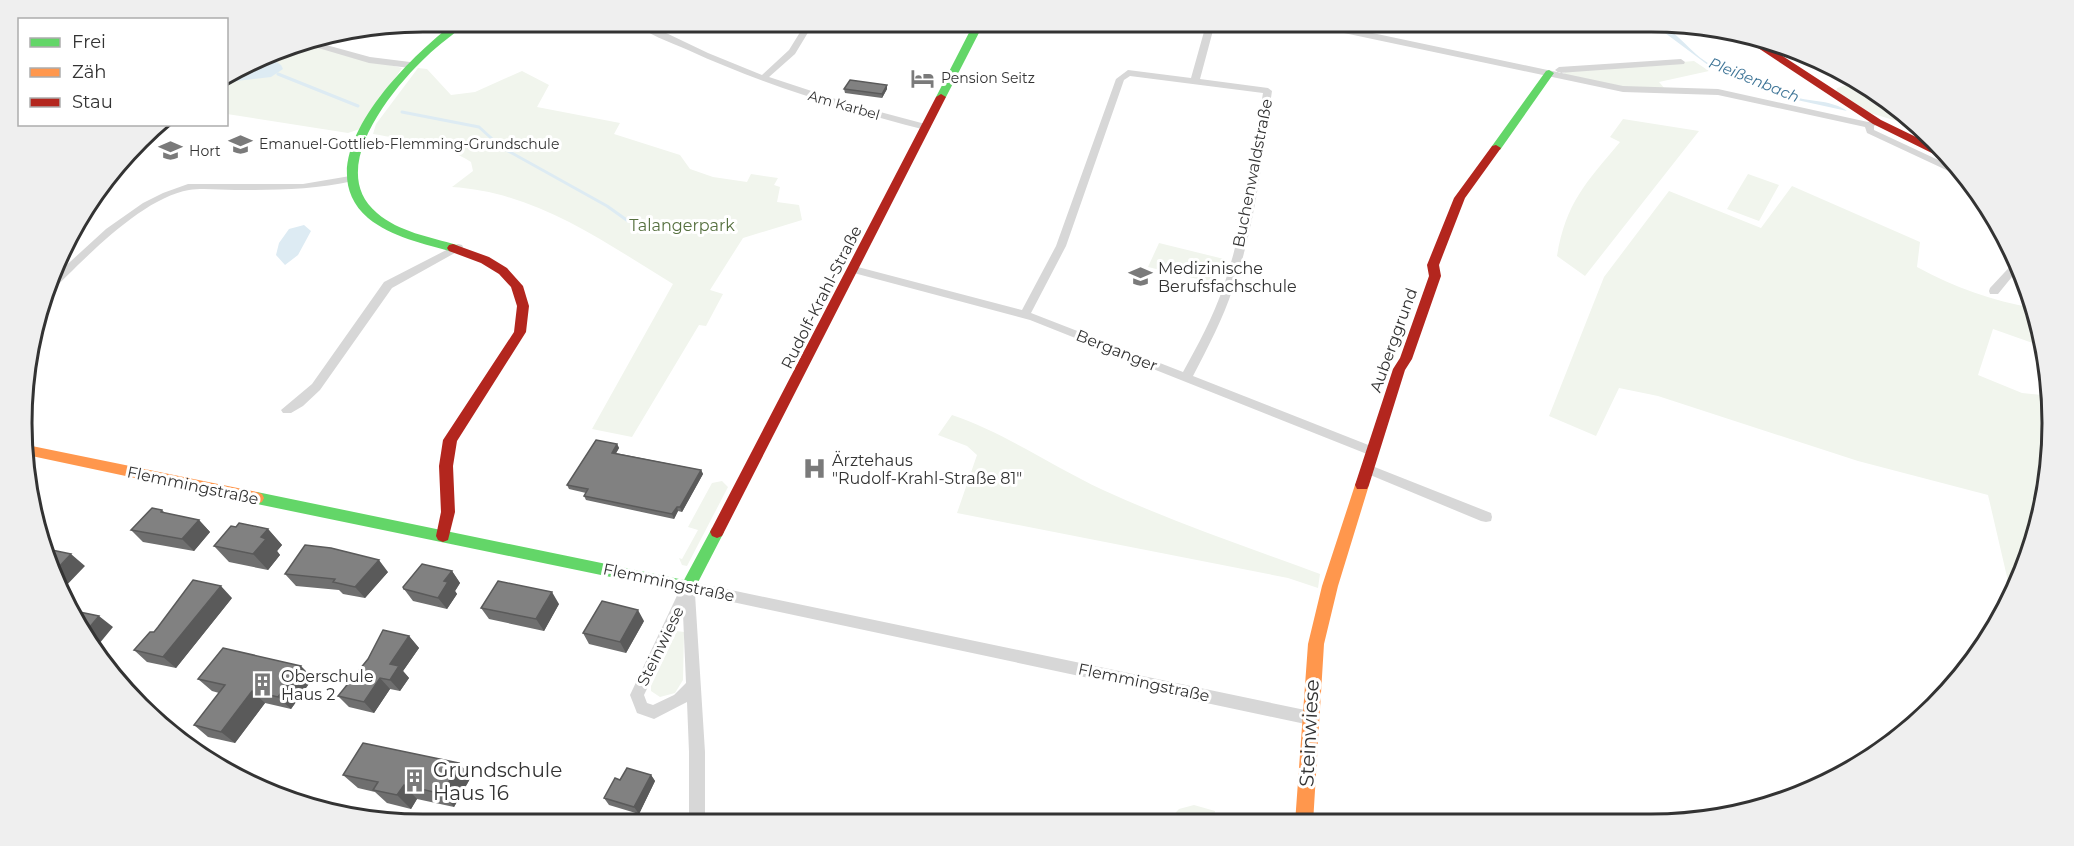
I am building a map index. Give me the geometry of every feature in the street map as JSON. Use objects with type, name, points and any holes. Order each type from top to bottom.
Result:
[{"type":"street","points":[[443,536],[448,512],[447,466],[450,440],[520,332],[525,312],[524,299],[508,276],[496,266],[458,247],[397,230],[375,218],[363,205],[350,179],[355,147],[368,123],[410,65],[445,32]]},
{"type":"street","name":"Am Karbel","points":[[657,32],[762,79],[851,109],[926,127]]},
{"type":"street","points":[[762,79],[792,52],[804,32]]},
{"type":"street","name":"Rudolf-Krahl-Straße","points":[[688,587],[854,270],[974,32]]},
{"type":"street","points":[[1025,314],[1061,246],[1120,79],[1128,73],[1196,81],[1207,32]]},
{"type":"street","points":[[1354,32],[1640,91],[1718,92],[1873,124],[1932,150]]},
{"type":"street","points":[[319,46],[369,60],[410,65]]},
{"type":"street","points":[[1763,48],[1843,101],[1873,124]]},
{"type":"street","points":[[1549,73],[1553,70],[1681,62]]},
{"type":"street","name":"Auberggrund","points":[[1316,644],[1330,586],[1398,369],[1406,359],[1435,276],[1433,265],[1460,198],[1549,73]]},
{"type":"street","name":"Buchenwaldstraße","points":[[1186,378],[1211,332],[1230,285],[1249,202],[1268,91],[1196,81]]},
{"type":"street","points":[[1873,124],[1870,130],[1947,167]]},
{"type":"street","points":[[59,278],[122,220],[154,200],[175,191],[188,187],[303,187],[350,179]]},
{"type":"street","points":[[287,410],[299,404],[315,387],[388,285],[458,247]]},
{"type":"street","name":"Berganger","points":[[854,270],[1025,314],[1372,451]]},
{"type":"street","points":[[1994,291],[2011,270]]},
{"type":"street","name":"Flemmingstraße","points":[[32,451],[1310,718]]},
{"type":"street","points":[[1367,469],[1486,517]]},
{"type":"street","name":"Steinwiese","points":[[688,587],[637,695],[642,708],[654,712],[679,700],[693,686]]},
{"type":"street","name":"Steinwiese","points":[[688,587],[697,752],[697,814]]},
{"type":"street","name":"Steinwiese","points":[[1305,814],[1316,644]]},
{"type":"green space","points":[[316,47],[402,68],[360,129],[348,133],[228,114],[228,83],[273,61]]},
{"type":"green space","points":[[1694,61],[1709,71],[1659,82],[1666,90],[1636,89],[1563,75],[1565,72]]},
{"type":"green space","name":"Talangerpark","points":[[418,68],[427,69],[451,95],[475,92],[522,71],[549,85],[537,107],[620,123],[614,134],[680,155],[690,169],[713,177],[747,182],[751,174],[778,178],[774,185],[780,187],[777,202],[799,205],[802,220],[743,238],[710,290],[723,294],[706,326],[699,325],[632,437],[592,429],[673,284],[595,236],[541,209],[512,198],[452,187],[473,171],[471,162],[448,150],[424,143],[373,134],[376,124]]},
{"type":"green space","points":[[1848,85],[1869,97],[1901,122],[1870,113],[1836,92],[1837,88]]},
{"type":"green space","points":[[1623,119],[1699,131],[1585,276],[1557,256],[1561,237],[1579,194],[1620,142],[1610,137]]},
{"type":"green space","points":[[1748,174],[1779,185],[1759,221],[1727,209]]},
{"type":"green space","points":[[1792,186],[1920,242],[1917,267],[1932,275],[1989,297],[2025,306],[2034,344],[1993,329],[1978,375],[2022,393],[2042,395],[2042,449],[2035,499],[2022,549],[2008,583],[1988,495],[1858,461],[1658,396],[1619,388],[1596,436],[1549,416],[1604,277],[1669,191],[1761,228]]},
{"type":"green space","points":[[1159,243],[1224,259],[1214,283],[1148,267]]},
{"type":"green space","points":[[952,415],[1010,440],[1084,481],[1129,502],[1320,574],[1318,588],[1288,578],[957,513],[977,455],[967,446],[938,435]]},
{"type":"green space","points":[[722,481],[728,487],[687,566],[682,565],[679,558],[682,559],[698,530],[688,527],[712,483]]},
{"type":"green space","points":[[677,631],[684,632],[683,680],[675,693],[660,697],[651,691],[651,686]]},
{"type":"green space","points":[[1194,805],[1215,811],[1214,814],[1174,814],[1179,809]]},
{"type":"shaded area","points":[[1664,32],[1673,32],[1704,60],[1742,78],[1784,94],[1828,103],[1847,111],[1788,98],[1712,68]]},
{"type":"shaded area","points":[[274,61],[283,69],[271,77],[232,81]]},
{"type":"shaded area","points":[[304,225],[311,231],[298,255],[285,265],[276,255],[279,243],[289,229]]},
{"type":"building","points":[[850,80],[887,85],[882,94],[844,89]]},
{"type":"building","points":[[596,440],[617,444],[612,453],[701,470],[680,507],[677,507],[672,514],[584,496],[588,489],[567,485]]},
{"type":"building","points":[[152,508],[199,520],[182,539],[131,530]]},
{"type":"building","points":[[239,523],[268,529],[261,537],[266,539],[253,554],[214,546],[231,526],[236,527]]},
{"type":"building","points":[[305,545],[331,548],[379,560],[355,587],[333,582],[335,579],[285,574]]},
{"type":"building","points":[[52,550],[71,554],[59,567]]},
{"type":"building","points":[[422,564],[452,571],[444,581],[448,582],[438,598],[403,587]]},
{"type":"building","points":[[193,580],[221,586],[163,657],[134,650],[150,632],[154,632]]},
{"type":"building","points":[[498,581],[552,592],[536,619],[481,608]]},
{"type":"building","points":[[602,601],[638,610],[620,642],[583,633]]},
{"type":"building","points":[[80,612],[99,616],[89,628]]},
{"type":"building","points":[[383,630],[409,636],[390,664],[399,666],[390,680],[380,678],[364,702],[338,696],[368,659]]},
{"type":"building","points":[[223,648],[301,666],[278,697],[252,691],[221,732],[194,725],[225,685],[198,679]]},
{"type":"building","points":[[363,743],[459,763],[442,794],[404,785],[397,795],[373,790],[378,782],[343,775]]},
{"type":"building","points":[[627,768],[651,775],[634,807],[604,798],[615,778],[620,780]]},
{"type":"waterway","points":[[278,74],[358,106]]},
{"type":"waterway","points":[[402,112],[479,127],[501,147],[607,206],[628,221]]},
{"type":"traffic: fast","points":[[448,32],[400,78],[380,103],[363,130],[354,157],[353,183],[363,206],[381,222],[405,233],[453,248]]},
{"type":"traffic: fast","points":[[941,97],[974,32]]},
{"type":"traffic: fast","points":[[1496,148],[1549,73]]},
{"type":"traffic: fast","points":[[257,498],[688,587],[717,532]]},
{"type":"traffic: slow","points":[[32,451],[257,498]]},
{"type":"traffic: slow","points":[[1305,814],[1316,644],[1330,586],[1362,485]]},
{"type":"traffic: jam","points":[[1764,48],[1877,122],[1930,148]]},
{"type":"traffic: jam","points":[[717,532],[941,97]]},
{"type":"traffic: jam","points":[[1362,485],[1399,369],[1406,359],[1435,276],[1433,265],[1460,198],[1496,148]]},
{"type":"traffic: jam","points":[[443,536],[448,512],[446,466],[450,440],[520,332],[523,306],[517,286],[503,271],[485,260],[453,248]]},
{"type":"place","name":"Pension Seitz","points":[[923,78]]},
{"type":"place","name":"Emanuel-Gottlieb-Flemming-Grundschule","points":[[241,144]]},
{"type":"place","name":"Hort","points":[[171,151]]},
{"type":"place","name":"Medizinische Berufsfachschule","points":[[1140,277]]},
{"type":"place","name":"Ärztehaus \"Rudolf-Krahl-Straße 81\"","points":[[814,469]]},
{"type":"place","name":"Oberschule Haus 2","points":[[263,685]]},
{"type":"place","name":"Grundschule Haus 16","points":[[415,781]]},
{"type":"water label","name":"Pleißenbach","points":[[1754,80]]}]
